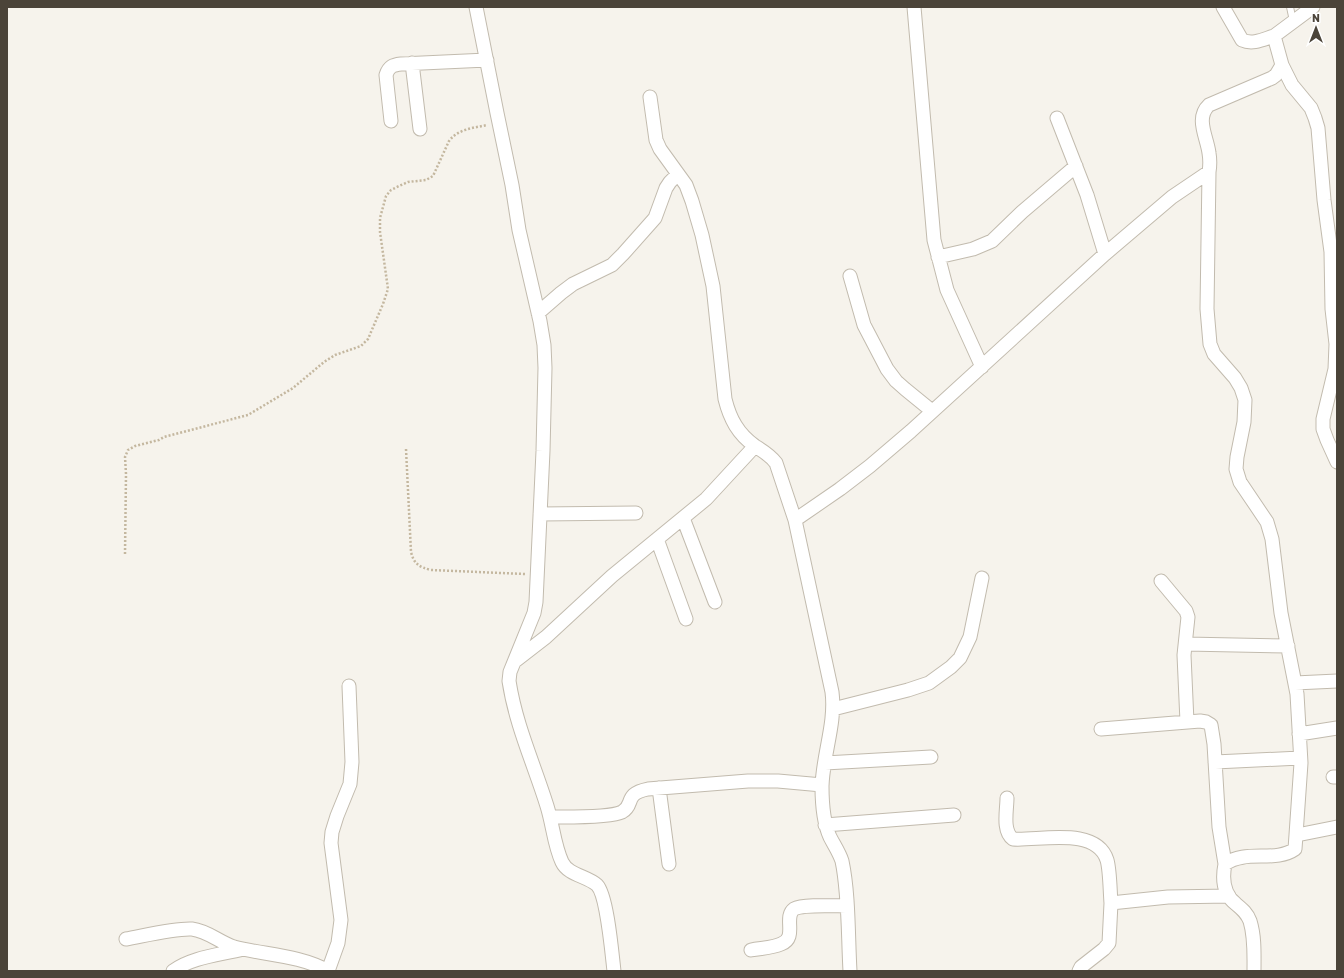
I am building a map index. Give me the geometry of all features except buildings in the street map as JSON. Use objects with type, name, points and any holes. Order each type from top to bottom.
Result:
[{"type":"street","points":[[476,7],[488,60],[519,230],[544,345],[545,368],[543,451],[536,597],[534,612],[510,672],[510,691],[523,738],[548,807],[558,853],[562,864],[567,869],[596,885],[600,890],[605,908],[614,971]]},
{"type":"street","points":[[914,7],[934,240],[946,290],[982,367]]},
{"type":"street","points":[[1223,7],[1242,40],[1252,43],[1274,36],[1313,7]]},
{"type":"street","points":[[1274,36],[1282,65],[1292,85],[1310,108],[1318,128],[1324,200],[1331,252],[1332,309],[1336,344],[1335,369],[1323,419],[1323,429],[1337,462]]},
{"type":"street","points":[[391,121],[386,75],[391,66],[412,63],[488,60]]},
{"type":"street","points":[[412,63],[420,128]]},
{"type":"street","points":[[1225,864],[1232,859],[1290,853],[1295,849],[1300,758],[1297,694],[1281,613],[1272,539],[1267,522],[1240,482],[1236,469],[1244,422],[1245,400],[1241,388],[1235,378],[1214,354],[1210,344],[1208,309],[1209,152],[1202,122],[1204,110],[1209,105],[1272,78],[1276,75],[1282,65]]},
{"type":"street","points":[[650,97],[656,140],[660,149],[686,185],[702,235],[713,286],[725,399],[730,416],[739,432],[755,446],[772,457],[776,464],[795,520],[832,692],[833,709],[822,785],[826,825],[842,862],[847,906],[850,971]]},
{"type":"street","points":[[1057,118],[1096,221],[1105,254]]},
{"type":"street","points":[[938,257],[973,249],[992,241],[1011,221],[1076,166]]},
{"type":"street","points":[[795,520],[870,466],[982,367],[1105,254],[1172,197],[1209,172]]},
{"type":"street","points":[[538,313],[573,284],[612,265],[655,218],[666,188],[678,174]]},
{"type":"street","points":[[850,276],[864,325],[887,369],[904,390],[932,412]]},
{"type":"street","points":[[515,661],[546,637],[612,576],[706,499],[755,446]]},
{"type":"street","points":[[540,514],[636,514]]},
{"type":"street","points":[[683,518],[715,602]]},
{"type":"street","points":[[658,539],[686,619]]},
{"type":"street","points":[[833,709],[908,690],[929,683],[951,667],[966,649],[970,637],[982,578]]},
{"type":"street","points":[[1161,582],[1186,611],[1188,617],[1184,673],[1187,722]]},
{"type":"street","points":[[1186,644],[1288,646]]},
{"type":"street","points":[[1295,683],[1337,681]]},
{"type":"street","points":[[126,939],[182,929],[192,929],[204,932],[230,945],[291,958],[320,966],[328,971],[338,943],[341,920],[331,843],[332,832],[337,816],[350,784],[352,762],[349,686]]},
{"type":"street","points":[[1101,729],[1200,721],[1211,725],[1213,732],[1219,827],[1225,864],[1224,884],[1226,893],[1233,902],[1246,912],[1250,921],[1254,942],[1254,971]]},
{"type":"street","points":[[1299,734],[1337,728]]},
{"type":"street","points":[[825,762],[931,757]]},
{"type":"street","points":[[1215,762],[1300,758]]},
{"type":"street","points":[[550,817],[612,815],[622,812],[627,807],[632,795],[638,791],[659,788],[748,781],[778,781],[822,785]]},
{"type":"street","points":[[659,788],[669,864]]},
{"type":"street","points":[[1007,798],[1007,828],[1009,836],[1013,839],[1080,838],[1094,844],[1104,853],[1107,860],[1111,903],[1108,943],[1104,950],[1081,967],[1079,971]]},
{"type":"street","points":[[826,825],[954,815]]},
{"type":"street","points":[[1297,834],[1337,827]]},
{"type":"street","points":[[1111,903],[1168,897],[1229,896]]},
{"type":"street","points":[[751,950],[782,944],[788,940],[790,934],[790,915],[793,910],[797,908],[806,906],[847,906]]},
{"type":"street","points":[[172,971],[191,961],[245,949]]},
{"type":"lane","points":[[1290,7],[1293,22]]},
{"type":"path","points":[[124,554],[125,457],[128,450],[135,446],[159,440],[164,437],[248,416],[293,388],[324,362],[335,355],[361,346],[368,339],[388,290],[380,232],[380,218],[386,196],[391,190],[408,182],[426,180],[433,176],[452,136],[460,131],[499,123]]},
{"type":"path","points":[[406,449],[411,552],[416,564],[422,568],[431,570],[538,575]]}]
